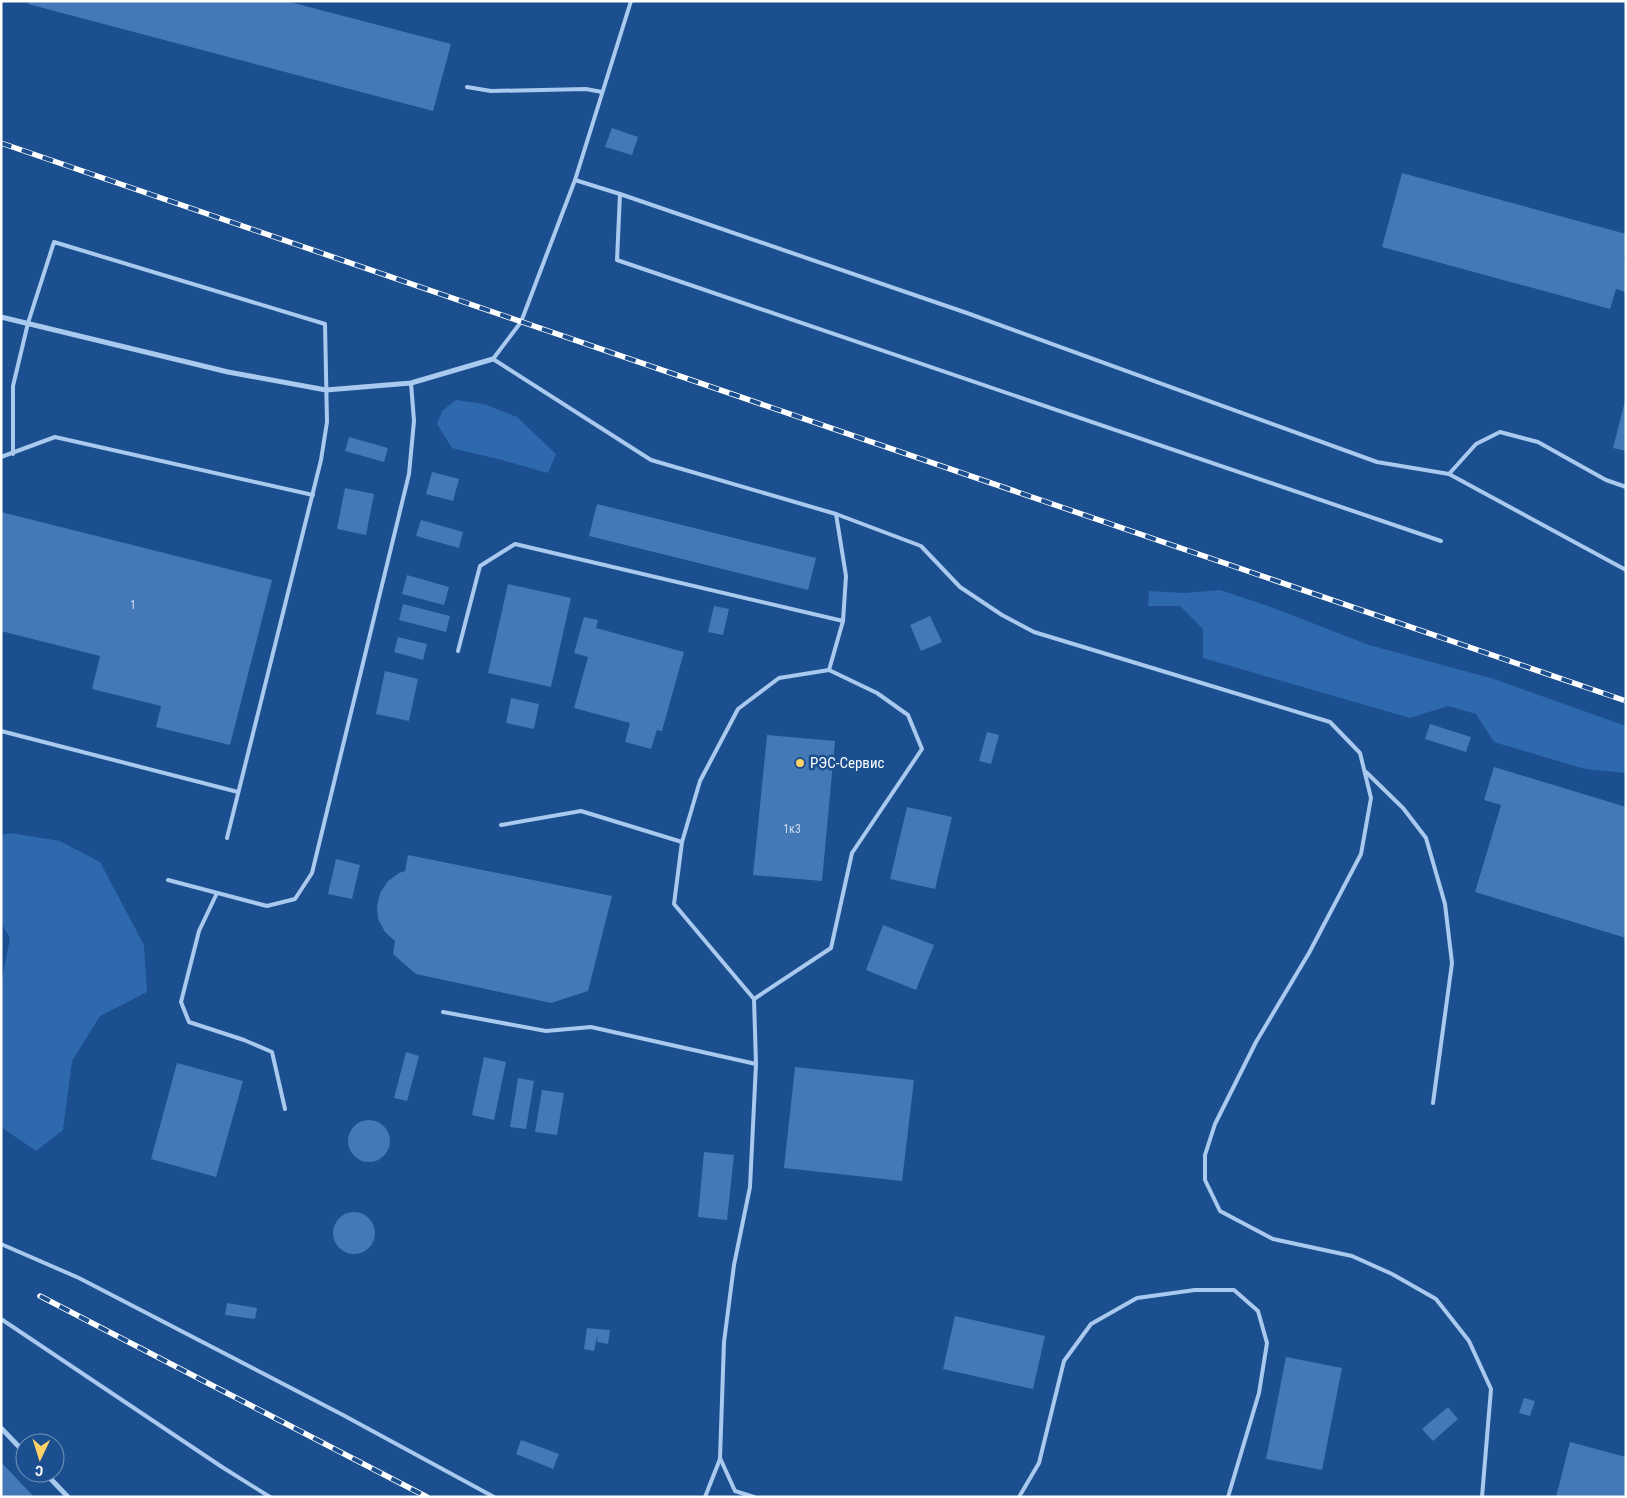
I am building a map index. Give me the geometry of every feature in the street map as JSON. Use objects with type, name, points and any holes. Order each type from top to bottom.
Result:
[{"type":"street","points":[[1,317],[228,372],[326,390],[411,383],[493,359]]},
{"type":"street","points":[[1,1428],[15,1442]]},
{"type":"street","points":[[55,1483],[68,1497]]},
{"type":"lane","points":[[630,1],[575,180],[521,322],[493,359],[651,460],[836,514],[921,546],[960,588],[1002,615],[1034,632],[1330,722],[1360,753],[1372,798],[1361,854],[1309,953],[1256,1042],[1216,1124],[1206,1155],[1205,1180],[1220,1211],[1273,1239],[1352,1256],[1392,1274],[1436,1299],[1469,1341],[1491,1389],[1482,1497]]},
{"type":"lane","points":[[467,87],[491,91],[586,89],[602,92]]},
{"type":"lane","points":[[575,180],[967,313],[1377,462],[1449,474],[1626,570]]},
{"type":"lane","points":[[620,194],[617,260],[1440,541]]},
{"type":"lane","points":[[13,454],[13,386],[28,323],[54,242],[325,324],[327,422],[321,460],[226,838]]},
{"type":"lane","points":[[168,880],[267,906],[295,900],[312,874],[409,474],[414,421],[411,383]]},
{"type":"lane","points":[[1449,474],[1476,444],[1500,432],[1538,442],[1606,480],[1626,488]]},
{"type":"lane","points":[[1,457],[55,437],[312,495]]},
{"type":"lane","points":[[829,670],[843,621],[846,576],[836,514]]},
{"type":"lane","points":[[458,651],[480,566],[514,544],[843,621]]},
{"type":"lane","points":[[705,1497],[720,1458],[724,1342],[734,1265],[750,1188],[756,1064],[754,999],[674,904],[682,842],[700,781],[738,708],[779,678],[829,670],[877,693],[908,716],[922,749],[852,853],[831,948],[754,999]]},
{"type":"lane","points":[[1,731],[238,792]]},
{"type":"lane","points":[[1364,770],[1403,808],[1426,838],[1445,904],[1452,964],[1433,1102]]},
{"type":"lane","points":[[501,825],[582,811],[682,842]]},
{"type":"lane","points":[[217,893],[199,931],[181,1002],[189,1022],[244,1040],[272,1052],[285,1109]]},
{"type":"lane","points":[[443,1012],[546,1031],[591,1027],[756,1064]]},
{"type":"lane","points":[[1,1244],[78,1278],[325,1406],[494,1497]]},
{"type":"lane","points":[[1019,1497],[1039,1463],[1064,1361],[1091,1324],[1137,1298],[1195,1290],[1234,1290],[1258,1311],[1268,1343],[1259,1393],[1228,1497]]},
{"type":"lane","points":[[1,1319],[270,1497]]},
{"type":"lane","points":[[720,1458],[736,1490],[754,1497]]},
{"type":"shaded area","points":[[456,400],[484,404],[517,417],[556,454],[548,473],[452,448],[437,424],[442,411]]},
{"type":"shaded area","points":[[1220,590],[1271,607],[1369,645],[1494,679],[1626,726],[1626,773],[1585,769],[1494,742],[1476,714],[1448,706],[1410,718],[1203,658],[1203,629],[1180,606],[1148,606],[1149,591],[1184,593]]},
{"type":"shaded area","points":[[11,833],[60,841],[100,862],[144,945],[147,992],[100,1016],[72,1061],[63,1130],[36,1151],[1,1127],[1,984],[10,938],[1,923],[1,835]]},
{"type":"building","points":[[29,1],[286,1],[451,44],[433,111],[28,4]]},
{"type":"building","points":[[612,128],[638,137],[632,155],[605,147]]},
{"type":"building","points":[[1402,173],[1626,234],[1624,259],[1626,260],[1626,292],[1616,289],[1610,309],[1382,247]]},
{"type":"building","points":[[1626,401],[1626,451],[1613,448]]},
{"type":"building","points":[[349,437],[388,448],[384,462],[345,451]]},
{"type":"building","points":[[432,472],[459,479],[453,501],[426,494]]},
{"type":"building","points":[[345,488],[374,494],[366,535],[337,529]]},
{"type":"building","points":[[597,504],[816,558],[808,590],[589,536]]},
{"type":"building","points":[[1,512],[272,580],[230,745],[156,727],[161,706],[92,689],[100,656],[1,631]]},
{"type":"building","points":[[421,520],[463,532],[459,548],[416,536]]},
{"type":"building","points":[[407,575],[449,587],[444,605],[402,594]]},
{"type":"building","points":[[508,584],[571,598],[551,687],[488,673]]},
{"type":"building","points":[[403,604],[450,616],[446,632],[399,620]]},
{"type":"building","points":[[714,606],[729,609],[723,635],[708,632]]},
{"type":"building","points":[[930,616],[942,642],[921,651],[910,625]]},
{"type":"building","points":[[584,617],[598,620],[596,628],[684,652],[662,731],[657,730],[651,749],[625,742],[630,723],[574,708],[588,657],[574,653]]},
{"type":"building","points":[[398,637],[427,644],[423,660],[394,652]]},
{"type":"building","points":[[385,671],[418,679],[409,721],[376,714]]},
{"type":"building","points":[[511,698],[539,704],[534,729],[506,723]]},
{"type":"building","points":[[1430,724],[1471,737],[1466,752],[1425,739]]},
{"type":"building","points":[[987,732],[999,735],[991,764],[979,761]]},
{"type":"building","points":[[767,735],[835,741],[822,881],[753,875]]},
{"type":"building","points":[[1494,767],[1626,807],[1626,938],[1475,892],[1501,805],[1484,800]]},
{"type":"building","points":[[907,807],[952,817],[935,889],[890,879]]},
{"type":"building","points":[[408,855],[612,896],[588,991],[551,1003],[416,974],[393,954],[395,941],[385,932],[378,919],[377,906],[380,893],[388,881],[405,871]]},
{"type":"building","points":[[336,859],[360,865],[352,899],[328,894]]},
{"type":"building","points":[[883,925],[934,945],[916,990],[866,970]]},
{"type":"building","points":[[406,1052],[419,1056],[407,1101],[394,1098]]},
{"type":"building","points":[[484,1057],[506,1062],[494,1120],[472,1115]]},
{"type":"building","points":[[177,1063],[243,1081],[216,1177],[151,1159]]},
{"type":"building","points":[[795,1067],[914,1080],[902,1181],[784,1168]]},
{"type":"building","points":[[518,1078],[534,1081],[526,1129],[510,1127]]},
{"type":"building","points":[[542,1090],[564,1093],[557,1135],[535,1132]]},
{"type":"building","points":[[373,1120],[381,1123],[387,1129],[390,1141],[387,1153],[381,1159],[365,1162],[357,1159],[351,1153],[348,1137],[351,1129],[357,1123]]},
{"type":"building","points":[[704,1152],[734,1155],[727,1220],[698,1217]]},
{"type":"building","points":[[358,1212],[366,1215],[372,1221],[375,1233],[372,1245],[366,1251],[350,1254],[342,1251],[336,1245],[333,1229],[336,1221],[342,1215]]},
{"type":"building","points":[[227,1303],[257,1308],[255,1319],[225,1315]]},
{"type":"building","points":[[955,1316],[1045,1336],[1033,1389],[943,1369]]},
{"type":"building","points":[[587,1328],[610,1330],[608,1344],[597,1342],[598,1333],[594,1351],[584,1349]]},
{"type":"building","points":[[1286,1357],[1342,1368],[1322,1470],[1266,1459]]},
{"type":"building","points":[[1524,1398],[1535,1401],[1530,1416],[1519,1413]]},
{"type":"building","points":[[1448,1407],[1458,1419],[1433,1441],[1422,1429]]},
{"type":"building","points":[[521,1440],[559,1454],[553,1469],[516,1454]]},
{"type":"building","points":[[1570,1442],[1626,1457],[1626,1497],[1556,1497]]},
{"type":"building","points":[[1,1462],[15,1477],[15,1483],[21,1483],[34,1497],[1,1497]]},
{"type":"railway","points":[[1,143],[1626,701]]},
{"type":"railway","points":[[40,1296],[427,1497]]},
{"type":"place","name":"РЭС-Сервис","points":[[800,763]]}]
